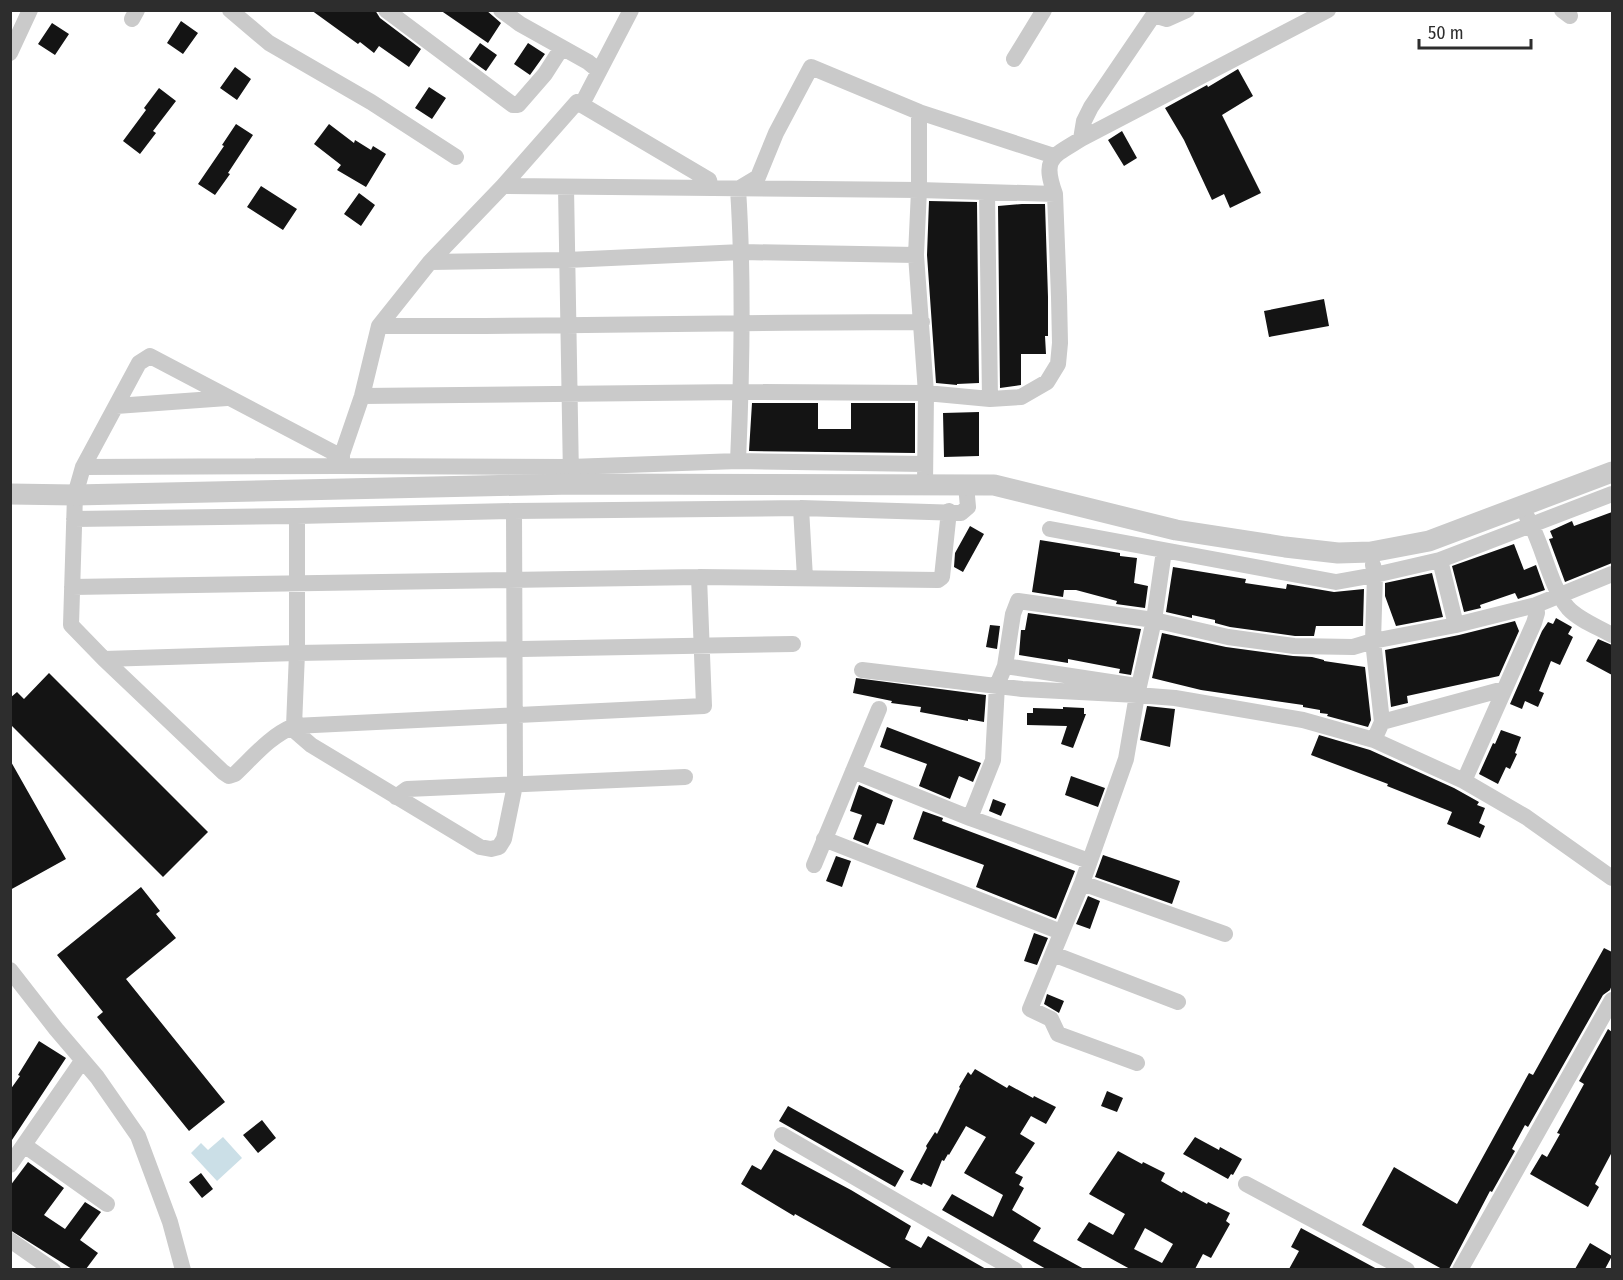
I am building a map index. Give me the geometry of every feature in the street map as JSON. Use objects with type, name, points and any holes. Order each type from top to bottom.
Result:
[{"type":"street","points":[[10,53],[30,10]]},
{"type":"street","points":[[230,10],[269,43],[371,102],[456,157]]},
{"type":"street","points":[[386,10],[513,105],[518,105],[545,74],[561,49]]},
{"type":"street","points":[[501,10],[598,71]]},
{"type":"street","points":[[582,104],[631,10]]},
{"type":"street","points":[[1014,59],[1044,10]]},
{"type":"street","points":[[1081,139],[1084,121],[1091,107],[1156,13],[1167,19],[1187,10]]},
{"type":"street","points":[[362,396],[741,392],[926,393],[1011,399],[1032,392],[1047,382],[1058,364],[1060,343],[1055,194],[1050,180],[1049,165],[1054,156],[1081,139],[1328,10]]},
{"type":"street","points":[[738,189],[758,177],[776,133],[811,67],[919,112],[1054,156]]},
{"type":"street","points":[[340,462],[362,396],[379,326],[430,262],[503,186],[578,102],[709,180],[711,188]]},
{"type":"street","points":[[919,112],[916,255],[926,393],[925,474]]},
{"type":"street","points":[[503,186],[919,190],[1055,194]]},
{"type":"street","points":[[566,187],[571,476]]},
{"type":"street","points":[[738,189],[742,252],[738,461]]},
{"type":"street","points":[[987,193],[990,399]]},
{"type":"street","points":[[430,262],[567,260],[742,252],[916,255]]},
{"type":"street","points":[[379,326],[568,327],[741,322],[922,322]]},
{"type":"street","points":[[340,462],[150,356],[139,363],[83,467],[75,495],[71,625],[223,772],[230,776],[235,774],[270,740],[294,726],[704,706],[699,578]]},
{"type":"street","points":[[116,406],[228,398]]},
{"type":"street","points":[[83,467],[340,462],[571,476],[738,461],[925,474],[966,485],[994,485],[1176,530],[1285,548],[1338,553],[1371,552],[1429,541],[1612,472]]},
{"type":"street","points":[[10,495],[75,495],[571,476],[925,474]]},
{"type":"street","points":[[74,519],[513,510],[801,508],[960,513],[968,507],[966,485]]},
{"type":"street","points":[[1050,529],[1336,582],[1440,560],[1612,494]]},
{"type":"street","points":[[1520,506],[1532,525],[1560,595],[1569,608],[1612,635]]},
{"type":"street","points":[[801,508],[805,578]]},
{"type":"street","points":[[297,516],[297,653],[294,726],[301,738],[311,745],[480,847],[491,849],[499,847],[504,839],[515,785],[513,510]]},
{"type":"street","points":[[72,587],[699,578],[938,580],[942,577],[949,511]]},
{"type":"street","points":[[1137,1063],[1058,1034],[1051,1018],[1030,1009],[1082,883],[1126,759],[1154,620],[1164,551]]},
{"type":"street","points":[[1371,552],[1375,575],[1373,641],[1382,722],[1374,740]]},
{"type":"street","points":[[1440,560],[1456,625]]},
{"type":"street","points":[[970,818],[993,760],[997,685],[1005,666],[1013,614],[1018,601],[1154,620],[1228,637],[1294,646],[1353,647],[1536,605],[1612,574]]},
{"type":"street","points":[[1464,781],[1534,624],[1537,613],[1536,605]]},
{"type":"street","points":[[104,658],[793,644]]},
{"type":"street","points":[[1005,666],[1303,720],[1374,740],[1464,781],[1526,817],[1612,878]]},
{"type":"street","points":[[862,670],[1023,689],[1139,691]]},
{"type":"street","points":[[1382,722],[1504,689]]},
{"type":"street","points":[[813,865],[879,709]]},
{"type":"street","points":[[853,771],[970,818],[1089,861]]},
{"type":"street","points":[[396,797],[406,789],[685,777]]},
{"type":"street","points":[[824,839],[1061,932]]},
{"type":"street","points":[[1082,883],[1225,934]]},
{"type":"street","points":[[1053,954],[1178,1002]]},
{"type":"street","points":[[10,970],[97,1077],[138,1136],[170,1222],[183,1269]]},
{"type":"street","points":[[1460,1269],[1612,1000]]},
{"type":"street","points":[[10,1165],[82,1061]]},
{"type":"street","points":[[782,1135],[1015,1269]]},
{"type":"street","points":[[24,1145],[107,1204]]},
{"type":"street","points":[[1246,1184],[1407,1269]]},
{"type":"street","points":[[10,1240],[54,1269]]},
{"type":"shaded area","points":[[223,1137],[242,1158],[217,1181],[191,1153],[201,1143],[208,1150]]},
{"type":"building","points":[[311,10],[375,10],[380,18],[421,49],[409,67],[379,46],[374,53],[360,42],[358,44]]},
{"type":"building","points":[[440,10],[486,10],[501,23],[488,43]]},
{"type":"building","points":[[181,21],[198,33],[183,54],[167,43]]},
{"type":"building","points":[[52,23],[69,34],[55,55],[38,44]]},
{"type":"building","points":[[480,43],[497,55],[486,71],[469,59]]},
{"type":"building","points":[[528,43],[545,54],[530,75],[514,64]]},
{"type":"building","points":[[235,67],[251,79],[237,100],[220,88]]},
{"type":"building","points":[[1238,69],[1253,96],[1222,115],[1261,193],[1230,208],[1224,194],[1212,200],[1184,140],[1165,108]]},
{"type":"building","points":[[429,87],[446,98],[432,119],[415,108]]},
{"type":"building","points":[[159,88],[176,101],[153,131],[156,133],[140,154],[123,141]]},
{"type":"building","points":[[236,124],[253,135],[215,195],[198,184]]},
{"type":"building","points":[[329,124],[354,143],[355,140],[371,150],[373,146],[386,154],[366,187],[337,170],[341,165],[314,144]]},
{"type":"building","points":[[1122,131],[1137,158],[1124,166],[1108,140]]},
{"type":"building","points":[[261,186],[297,209],[283,230],[247,207]]},
{"type":"building","points":[[359,193],[375,205],[361,226],[344,214]]},
{"type":"building","points":[[929,201],[977,202],[979,383],[957,385],[936,383],[927,255]]},
{"type":"building","points":[[1045,204],[1048,297],[1046,354],[1021,354],[1021,385],[1000,388],[998,206]]},
{"type":"building","points":[[1324,299],[1329,326],[1269,337],[1264,311]]},
{"type":"building","points":[[752,403],[818,403],[818,429],[851,429],[851,403],[915,403],[915,453],[749,451]]},
{"type":"building","points":[[979,412],[979,456],[944,457],[943,413]]},
{"type":"building","points":[[1612,512],[1612,563],[1565,582],[1549,539],[1553,538],[1550,531],[1572,521],[1574,526]]},
{"type":"building","points":[[970,526],[984,534],[963,572],[954,567],[955,553]]},
{"type":"building","points":[[1040,540],[1120,553],[1120,556],[1137,558],[1134,583],[1148,586],[1145,608],[1116,604],[1117,601],[1076,590],[1064,590],[1063,597],[1032,592]]},
{"type":"building","points":[[1514,544],[1524,570],[1536,565],[1545,590],[1518,599],[1515,593],[1480,605],[1481,608],[1464,612],[1452,566]]},
{"type":"building","points":[[1173,567],[1246,579],[1245,583],[1286,589],[1287,584],[1334,592],[1364,589],[1363,626],[1316,626],[1314,636],[1295,636],[1230,627],[1215,623],[1215,620],[1166,612]]},
{"type":"building","points":[[1432,573],[1443,617],[1396,626],[1385,596],[1385,583]]},
{"type":"building","points":[[1028,613],[1141,629],[1131,675],[1119,673],[1120,669],[1068,659],[1068,663],[1019,655],[1021,630],[1025,630]]},
{"type":"building","points":[[1556,618],[1572,627],[1568,634],[1573,637],[1560,665],[1551,661],[1539,691],[1544,693],[1538,707],[1525,701],[1522,709],[1510,704],[1542,631],[1548,622],[1553,624]]},
{"type":"building","points":[[1515,621],[1519,631],[1499,676],[1407,696],[1408,703],[1391,707],[1385,650]]},
{"type":"building","points":[[990,625],[1000,626],[997,649],[986,647]]},
{"type":"building","points":[[1162,633],[1226,647],[1312,657],[1365,667],[1371,720],[1368,727],[1327,716],[1328,714],[1320,713],[1320,710],[1303,707],[1303,705],[1201,690],[1152,678]]},
{"type":"building","points":[[1598,639],[1612,645],[1612,675],[1586,661]]},
{"type":"building","points":[[49,673],[208,832],[163,877],[10,724],[10,698],[17,692],[24,699]]},
{"type":"building","points":[[856,678],[986,695],[984,722],[920,712],[921,707],[891,703],[892,701],[853,693]]},
{"type":"building","points":[[1147,706],[1175,709],[1170,747],[1140,740]]},
{"type":"building","points":[[1063,707],[1084,708],[1084,714],[1086,714],[1073,748],[1061,744],[1067,726],[1027,725],[1027,713],[1033,713],[1033,708],[1063,709]]},
{"type":"building","points":[[887,727],[981,763],[973,782],[959,776],[950,799],[919,786],[927,764],[880,747]]},
{"type":"building","points":[[1501,730],[1521,737],[1510,769],[1506,767],[1498,784],[1479,774]]},
{"type":"building","points":[[1319,735],[1370,750],[1454,788],[1479,802],[1477,805],[1485,808],[1479,823],[1485,826],[1480,838],[1447,824],[1452,812],[1387,786],[1388,784],[1311,755]]},
{"type":"building","points":[[10,760],[66,859],[10,890]]},
{"type":"building","points":[[1071,776],[1105,788],[1098,807],[1065,795]]},
{"type":"building","points":[[859,785],[893,800],[884,825],[877,823],[868,845],[853,839],[862,815],[850,811]]},
{"type":"building","points":[[993,799],[1006,804],[1001,816],[989,811]]},
{"type":"building","points":[[923,811],[943,818],[942,821],[1075,871],[1056,919],[976,887],[984,865],[913,839]]},
{"type":"building","points":[[1103,855],[1180,881],[1172,904],[1095,877]]},
{"type":"building","points":[[836,856],[851,861],[842,887],[826,881]]},
{"type":"building","points":[[141,887],[160,911],[156,914],[176,938],[126,979],[225,1102],[189,1131],[97,1017],[103,1012],[57,955]]},
{"type":"building","points":[[1088,896],[1100,901],[1090,929],[1076,924]]},
{"type":"building","points":[[1034,933],[1048,938],[1037,965],[1024,961]]},
{"type":"building","points":[[1604,948],[1612,952],[1610,990],[1603,995],[1528,1127],[1525,1125],[1512,1149],[1515,1151],[1492,1192],[1490,1191],[1449,1269],[1442,1269],[1362,1225],[1394,1167],[1457,1204],[1529,1073],[1533,1075]]},
{"type":"building","points":[[1047,994],[1064,1001],[1059,1013],[1044,1004]]},
{"type":"building","points":[[1608,1029],[1612,1032],[1612,1152],[1595,1184],[1599,1187],[1588,1207],[1530,1174],[1542,1154],[1547,1157],[1560,1134],[1557,1133],[1584,1084],[1579,1081]]},
{"type":"building","points":[[39,1041],[66,1058],[10,1143],[10,1090]]},
{"type":"building","points":[[975,1069],[1007,1088],[1009,1085],[1056,1107],[1046,1124],[1031,1116],[1020,1134],[1035,1143],[1015,1173],[1023,1177],[1019,1185],[1024,1188],[1012,1210],[1041,1228],[1033,1241],[1084,1269],[1046,1269],[942,1210],[952,1194],[993,1217],[1003,1195],[964,1173],[986,1137],[966,1126],[949,1155],[944,1161],[942,1160],[931,1187],[910,1180],[926,1146],[935,1132],[937,1134],[959,1087],[968,1072],[971,1075]]},
{"type":"building","points":[[1107,1091],[1123,1098],[1117,1112],[1101,1106]]},
{"type":"building","points":[[788,1106],[904,1171],[895,1187],[779,1121]]},
{"type":"building","points":[[262,1120],[276,1138],[258,1153],[243,1135]]},
{"type":"building","points":[[1195,1137],[1242,1159],[1233,1175],[1231,1174],[1228,1179],[1183,1154]]},
{"type":"building","points":[[774,1149],[851,1190],[911,1226],[905,1239],[921,1248],[928,1236],[986,1269],[893,1269],[795,1214],[794,1216],[741,1184],[752,1165],[761,1170]]},
{"type":"building","points":[[1118,1151],[1165,1173],[1161,1181],[1182,1193],[1183,1191],[1230,1213],[1226,1221],[1230,1224],[1211,1258],[1203,1254],[1195,1269],[1130,1269],[1077,1240],[1089,1222],[1113,1235],[1125,1214],[1089,1194]],"holes":[[[1145,1228],[1173,1244],[1162,1263],[1134,1249]]]},
{"type":"building","points":[[28,1162],[64,1188],[44,1215],[65,1229],[85,1202],[101,1212],[80,1240],[98,1253],[86,1269],[72,1269],[10,1230],[10,1186]]},
{"type":"building","points":[[201,1173],[213,1189],[202,1198],[189,1182]]},
{"type":"building","points":[[1301,1228],[1377,1269],[1289,1269],[1299,1251],[1291,1247]]},
{"type":"building","points":[[1590,1243],[1612,1256],[1605,1269],[1575,1269]]}]
